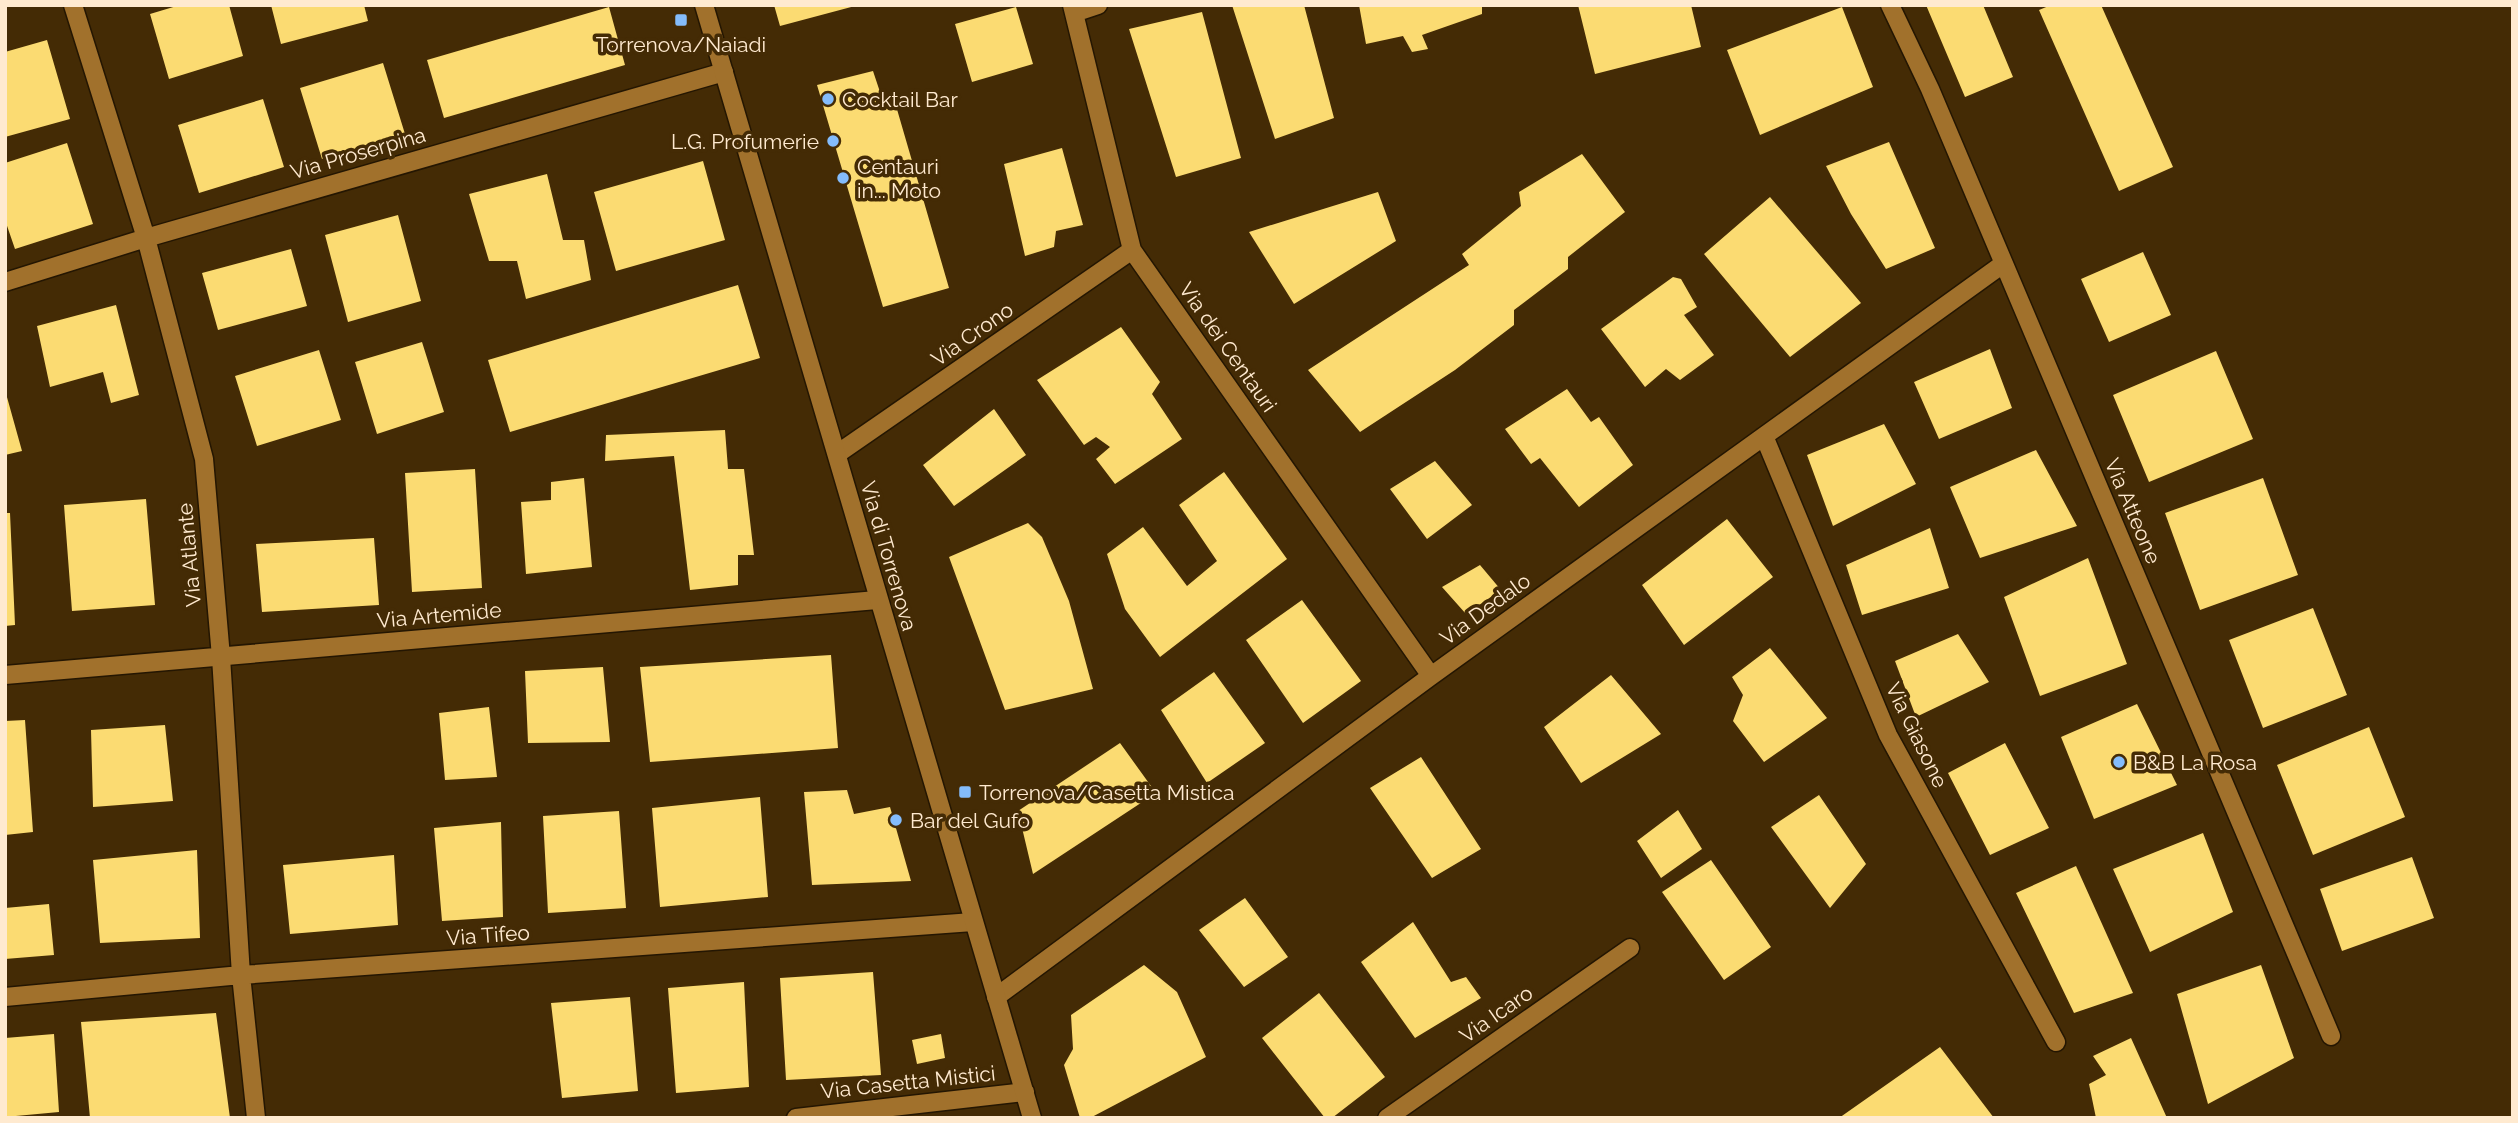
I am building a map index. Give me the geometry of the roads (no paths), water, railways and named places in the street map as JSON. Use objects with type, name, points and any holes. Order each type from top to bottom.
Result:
[{"type":"street","name":"Via Atlante","points":[[74,5],[146,238],[204,459],[221,657],[241,975],[257,1118]]},
{"type":"street","name":"Via di Torrenova","points":[[704,5],[837,454],[877,600],[1032,1118]]},
{"type":"street","points":[[1073,9],[1098,5]]},
{"type":"street","name":"Via Atteone","points":[[1890,5],[1930,89],[2331,1036]]},
{"type":"street","name":"Via dei Centauri","points":[[1073,9],[1132,250],[1431,676]]},
{"type":"street","name":"Via Proserpina","points":[[5,282],[146,238],[724,72]]},
{"type":"street","name":"Via Crono","points":[[837,454],[1132,250]]},
{"type":"street","name":"Via Dedalo","points":[[996,997],[1431,676],[2003,264]]},
{"type":"street","name":"Via Giasone","points":[[1764,436],[1888,735],[2056,1042]]},
{"type":"street","name":"Via Artemide","points":[[5,675],[877,600]]},
{"type":"street","name":"Via Tifeo","points":[[5,996],[241,975],[974,922]]},
{"type":"street","name":"Via Icaro","points":[[1387,1118],[1630,948]]},
{"type":"street","name":"Via Casetta Mistici","points":[[796,1118],[1025,1092]]},
{"type":"place","name":"Torrenova/Naiadi","points":[[681,20]]},
{"type":"place","name":"Cocktail Bar","points":[[828,99]]},
{"type":"place","name":"L.G. Profumerie","points":[[833,141]]},
{"type":"place","name":"Centauri in... Moto","points":[[843,178]]},
{"type":"place","name":"B&B La Rosa","points":[[2119,762]]},
{"type":"place","name":"Torrenova/Casetta Mistica","points":[[965,792]]},
{"type":"place","name":"Bar del Gufo","points":[[896,820]]}]
